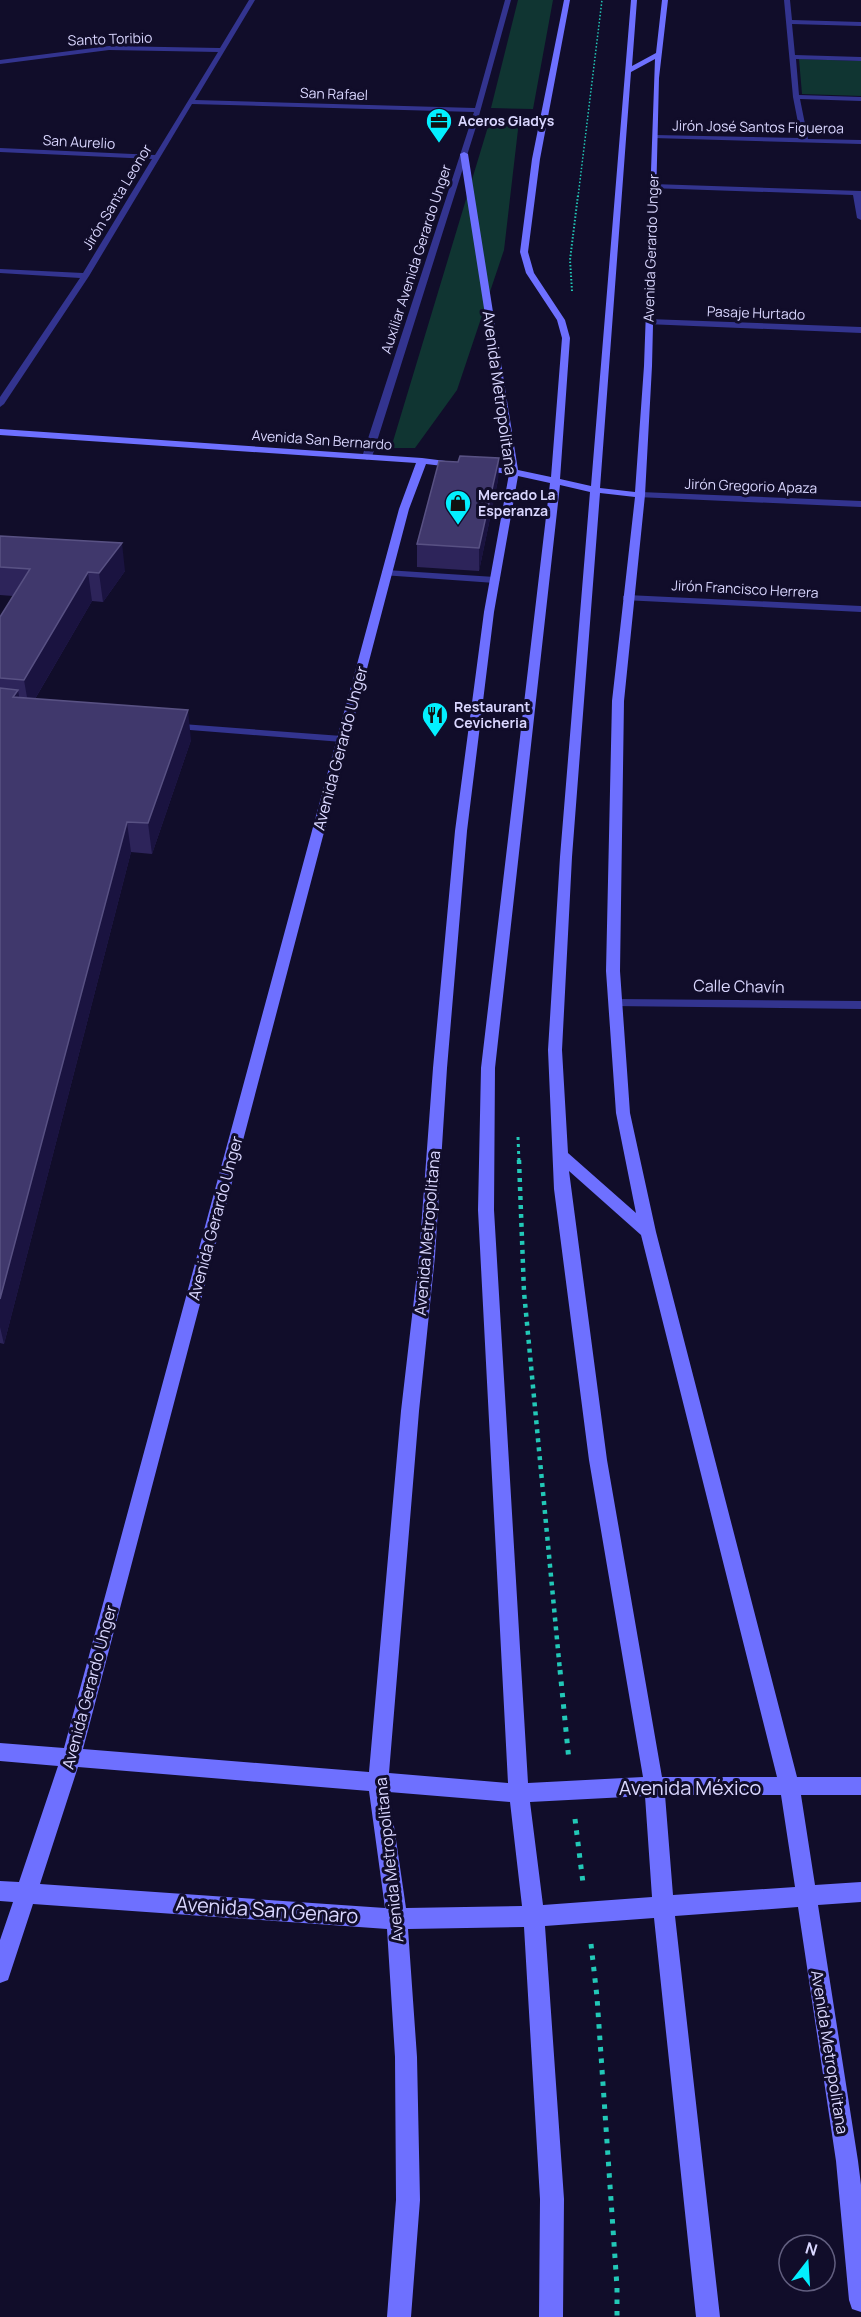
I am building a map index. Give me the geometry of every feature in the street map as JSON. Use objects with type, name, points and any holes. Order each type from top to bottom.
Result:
[{"type":"street","name":"Jirón Santa Leonor","points":[[0,404],[85,276],[252,0]]},
{"type":"street","name":"Auxiliar Avenida Gerardo Unger","points":[[367,457],[464,154],[508,0]]},
{"type":"street","points":[[551,2317],[552,2199],[534,1916],[519,1793],[486,1210],[488,1068],[555,479],[566,338],[561,320],[530,273],[524,252],[536,159],[567,0]]},
{"type":"street","points":[[634,0],[567,845],[555,1050],[562,1189],[598,1460],[654,1786],[663,1906],[708,2317]]},
{"type":"street","name":"Avenida Gerardo Unger","points":[[640,495],[649,322],[652,186],[659,54],[666,0]]},
{"type":"street","points":[[787,0],[796,97],[805,140]]},
{"type":"street","points":[[789,22],[861,24]]},
{"type":"street","name":"Santo Toribio","points":[[0,62],[110,48],[222,50]]},
{"type":"street","points":[[628,71],[659,54]]},
{"type":"street","points":[[793,57],[861,59]]},
{"type":"street","points":[[796,97],[861,99]]},
{"type":"street","name":"San Rafael","points":[[190,102],[477,110]]},
{"type":"street","name":"Jirón José Santos Figueroa","points":[[655,137],[861,142]]},
{"type":"street","name":"San Aurelio","points":[[0,150],[156,157]]},
{"type":"street","name":"Avenida Metropolitana","points":[[399,2317],[408,2200],[406,2057],[397,1919],[378,1782],[410,1411],[427,1256],[440,1068],[461,831],[495,580],[514,472],[464,154]]},
{"type":"street","points":[[652,186],[858,193],[861,218]]},
{"type":"street","points":[[0,271],[85,276]]},
{"type":"street","name":"Pasaje Hurtado","points":[[649,322],[861,330]]},
{"type":"street","name":"Avenida San Bernardo","points":[[0,432],[422,461],[514,472],[596,489],[640,495]]},
{"type":"street","name":"Avenida Gerardo Unger","points":[[0,1972],[70,1758],[386,573],[404,509],[422,461]]},
{"type":"street","name":"Avenida Metropolitana","points":[[640,495],[627,598],[618,701],[613,970],[623,1113],[648,1233],[790,1788],[847,2161],[861,2300]]},
{"type":"street","name":"Jirón Gregorio Apaza","points":[[640,495],[861,504]]},
{"type":"street","points":[[386,573],[495,580]]},
{"type":"street","name":"Jirón Francisco Herrera","points":[[627,598],[861,609]]},
{"type":"street","points":[[152,725],[342,739]]},
{"type":"street","name":"Calle Chavín","points":[[617,1003],[861,1005]]},
{"type":"street","points":[[561,1156],[648,1233]]},
{"type":"street","points":[[0,1752],[519,1793]]},
{"type":"street","name":"Avenida México","points":[[519,1793],[654,1786],[790,1788],[861,1786]]},
{"type":"street","name":"Avenida San Genaro","points":[[0,1891],[397,1919],[534,1916]]},
{"type":"street","points":[[534,1916],[861,1892]]},
{"type":"green space","points":[[518,0],[553,0],[533,109],[491,108]]},
{"type":"green space","points":[[799,59],[861,61],[861,96],[802,94]]},
{"type":"green space","points":[[490,120],[519,121],[504,250],[457,390],[415,448],[391,448]]},
{"type":"building","name":"Mercado La Esperanza","points":[[460,456],[499,458],[479,548],[417,544],[439,461],[458,462]]},
{"type":"building","points":[[0,536],[122,543],[99,573],[88,572],[24,680],[0,678],[0,617],[30,569],[0,567]]},
{"type":"building","points":[[0,688],[18,690],[13,697],[188,710],[148,823],[127,822],[0,1299]]},
{"type":"place","name":"Aceros Gladys","points":[[439,144]]},
{"type":"place","name":"Mercado La Esperanza","points":[[458,526]]},
{"type":"place","name":"Restaurant Cevicheria","points":[[435,738]]}]
